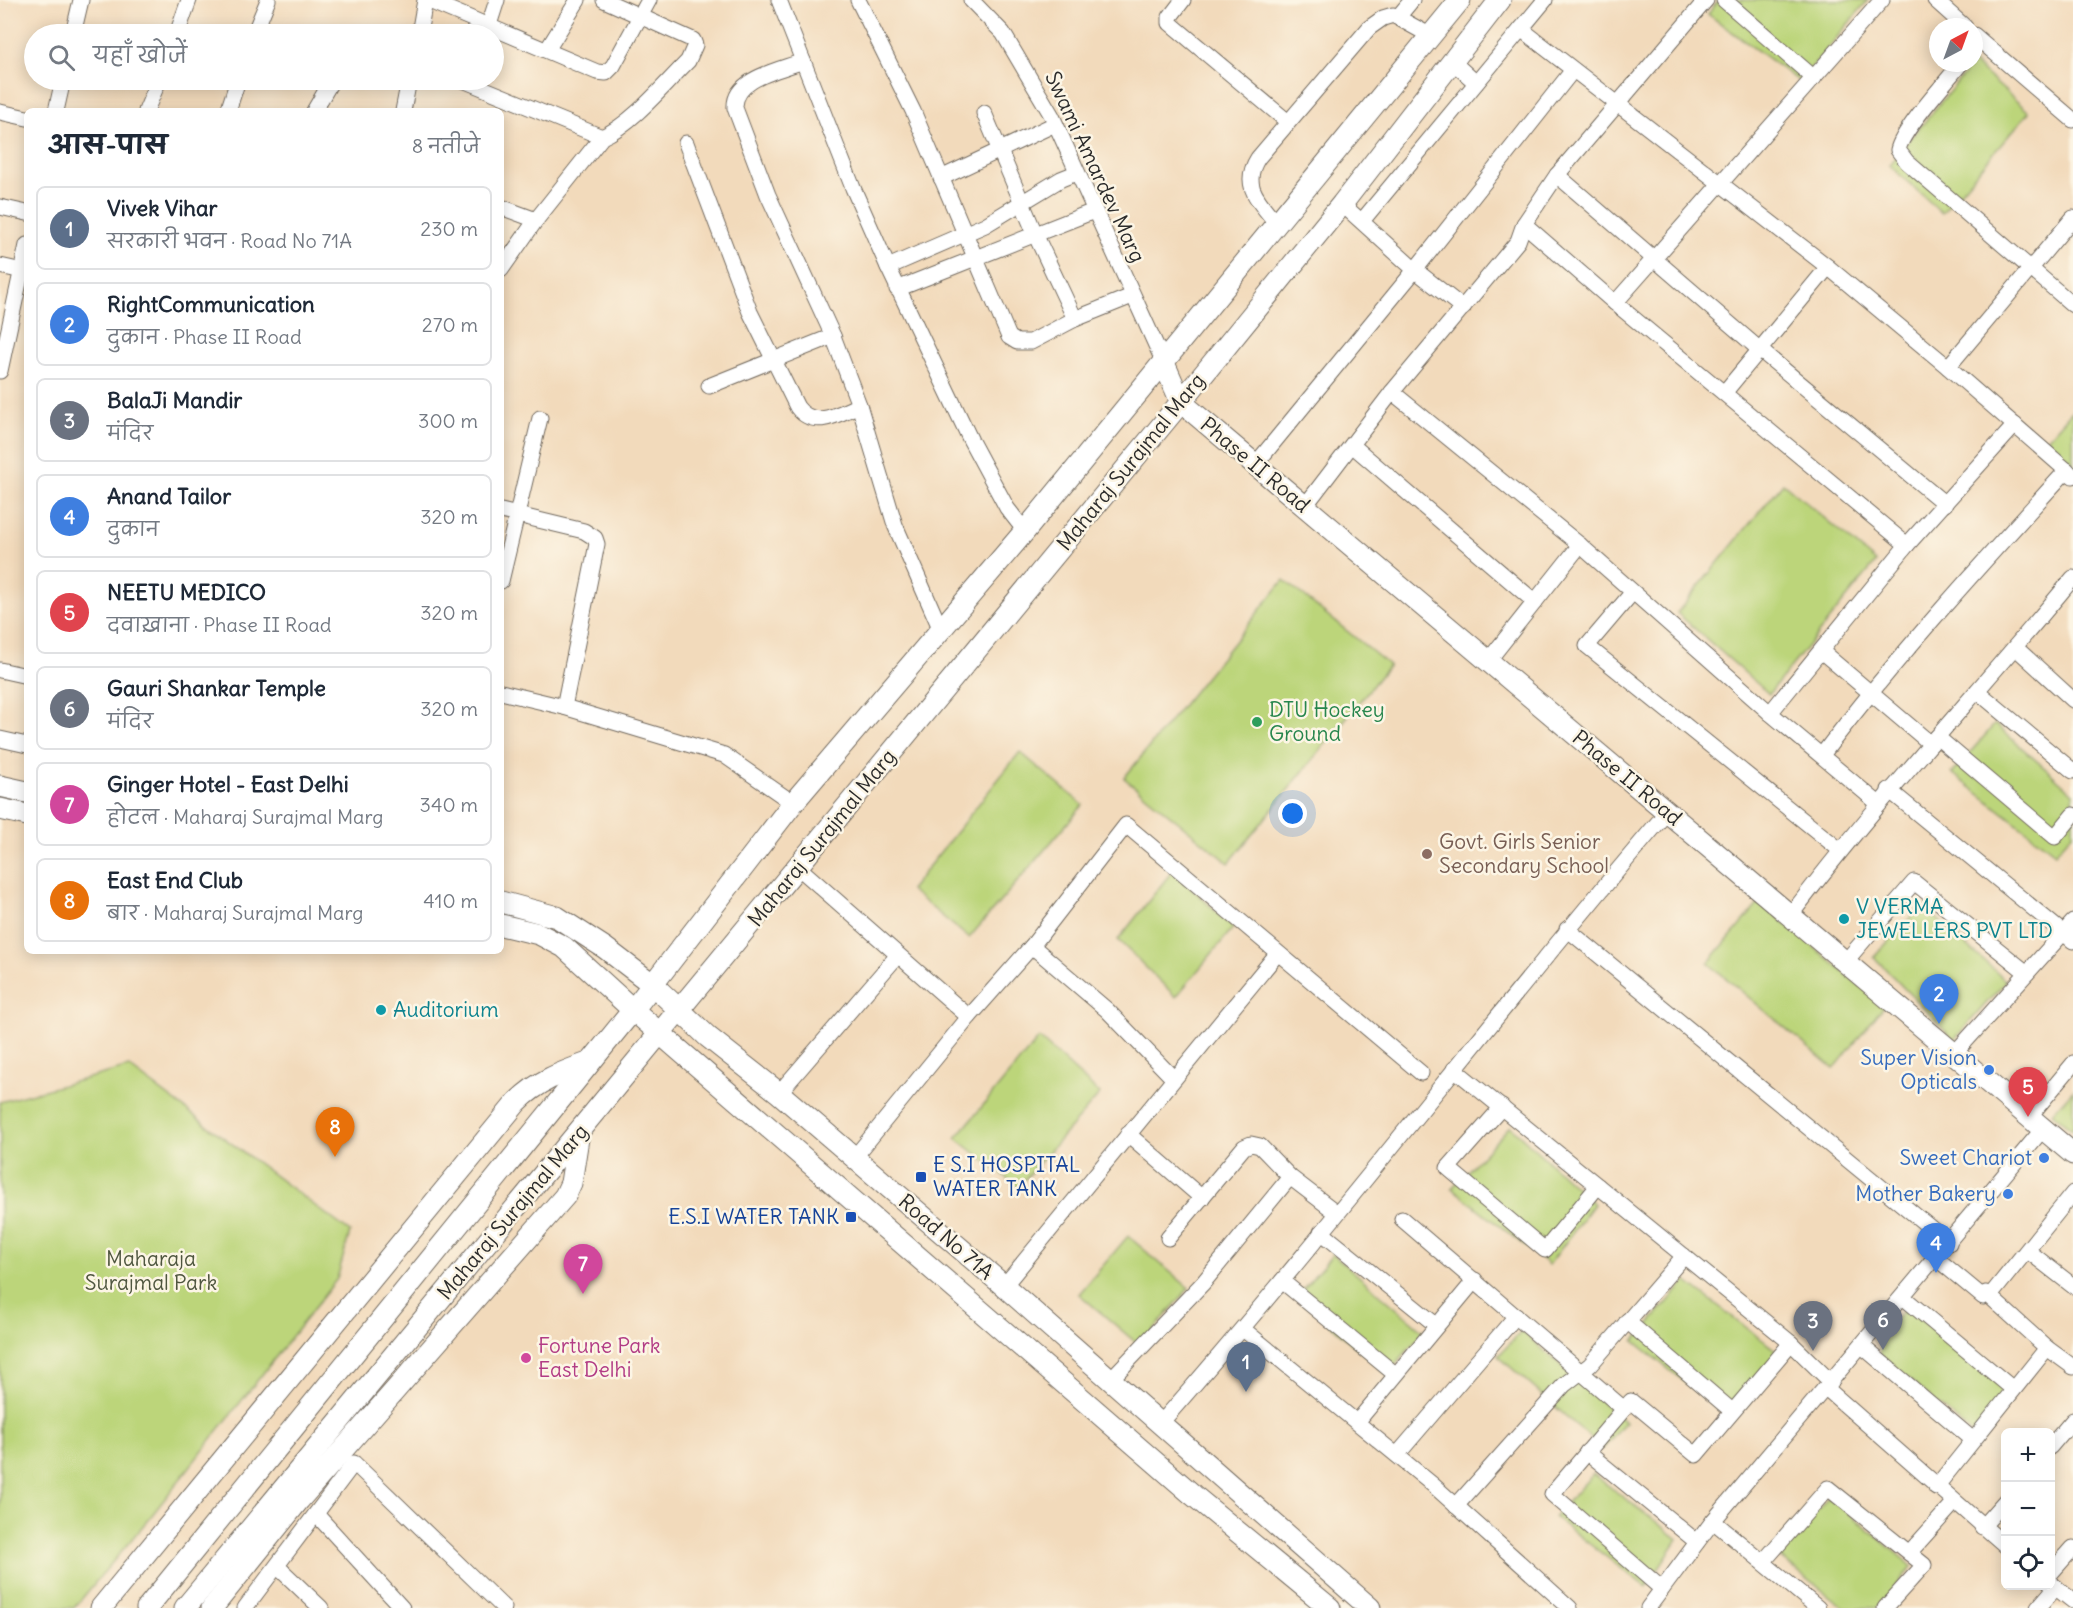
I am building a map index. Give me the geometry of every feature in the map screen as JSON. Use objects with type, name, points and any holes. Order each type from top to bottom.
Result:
[{"type":"street","points":[[75,24],[81,0]]},
{"type":"street","points":[[181,24],[189,0]]},
{"type":"street","points":[[258,24],[268,0]]},
{"type":"street","points":[[421,24],[426,0],[486,24]]},
{"type":"street","points":[[489,24],[497,0]]},
{"type":"street","points":[[547,50],[578,0]]},
{"type":"street","points":[[504,266],[536,220],[602,137],[612,132],[642,106],[688,61],[693,52],[693,40],[604,0]]},
{"type":"street","points":[[504,31],[597,72],[606,73],[614,66],[649,0]]},
{"type":"street","points":[[779,0],[853,188],[897,290],[971,441],[1007,508],[1025,531]]},
{"type":"street","points":[[858,0],[913,111],[963,234],[1012,340],[1031,342],[1075,319],[1132,296]]},
{"type":"street","name":"Swami Amardev Marg","points":[[971,0],[1003,33],[1055,124],[1164,363]]},
{"type":"street","points":[[1184,0],[1170,17],[1170,23],[1288,122]]},
{"type":"street","points":[[1398,17],[1412,0]]},
{"type":"street","name":"Maharaj Surajmal Marg","points":[[147,1608],[633,1010],[793,803],[1025,531],[1460,0]]},
{"type":"street","name":"Maharaj Surajmal Marg","points":[[185,1608],[291,1494],[580,1132],[1342,204],[1500,0]]},
{"type":"street","points":[[1362,221],[1545,0]]},
{"type":"street","points":[[1305,506],[1392,392],[1518,241],[1524,224],[1557,175],[1706,0]]},
{"type":"street","points":[[1724,0],[1814,78]]},
{"type":"street","points":[[1615,303],[1882,0]]},
{"type":"street","points":[[1935,0],[1955,18]]},
{"type":"street","points":[[1277,224],[1253,192],[1250,170],[1288,122],[1369,28],[1383,18],[1393,15],[1431,36]]},
{"type":"street","points":[[1521,29],[1828,267],[2070,473],[1952,596],[1822,755]]},
{"type":"street","points":[[1983,46],[2073,120]]},
{"type":"street","points":[[803,61],[744,85],[735,98],[735,108],[768,195],[833,336],[859,405],[895,525],[941,630]]},
{"type":"street","points":[[1452,61],[1476,83]]},
{"type":"street","points":[[1255,465],[1415,270],[1573,70]]},
{"type":"street","points":[[1954,72],[1910,128],[1898,150],[1907,162],[2073,305]]},
{"type":"street","points":[[57,108],[61,90]]},
{"type":"street","points":[[147,108],[155,90]]},
{"type":"street","points":[[229,108],[235,90]]},
{"type":"street","points":[[316,108],[326,90]]},
{"type":"street","points":[[404,108],[408,90]]},
{"type":"street","points":[[487,90],[602,137]]},
{"type":"street","points":[[0,112],[24,117]]},
{"type":"street","points":[[984,113],[1036,236],[1075,319]]},
{"type":"street","points":[[941,178],[1055,124]]},
{"type":"street","points":[[686,143],[750,312],[797,407],[808,418],[826,419],[859,405]]},
{"type":"street","points":[[888,267],[985,225],[1061,179],[1076,173]]},
{"type":"street","points":[[1557,175],[1760,351],[1945,504]]},
{"type":"street","points":[[1342,204],[1415,270],[1463,308]]},
{"type":"street","points":[[0,207],[24,212]]},
{"type":"street","points":[[504,208],[536,220]]},
{"type":"street","points":[[897,290],[1094,211]]},
{"type":"street","points":[[1948,367],[2073,218]]},
{"type":"street","points":[[1524,224],[1615,303],[1907,545]]},
{"type":"street","points":[[0,266],[24,271],[0,371]]},
{"type":"street","points":[[1724,393],[1828,267]]},
{"type":"street","points":[[709,386],[833,336]]},
{"type":"street","points":[[1164,363],[1181,402]]},
{"type":"street","points":[[1392,392],[1580,545],[1770,713],[1879,804]]},
{"type":"street","name":"Phase II Road","points":[[1181,402],[2073,1154]]},
{"type":"street","points":[[504,569],[540,418]]},
{"type":"street","points":[[1770,713],[1907,545],[2015,425]]},
{"type":"street","points":[[1352,445],[1535,602]]},
{"type":"street","points":[[504,512],[584,531],[596,538],[597,544],[564,707]]},
{"type":"street","points":[[1488,661],[1580,545]]},
{"type":"street","points":[[1790,916],[1889,790],[2016,648],[2073,578]]},
{"type":"street","points":[[1632,593],[1587,646],[1840,850]]},
{"type":"street","points":[[2016,648],[2073,700]]},
{"type":"street","points":[[1821,651],[1870,694],[1934,740],[2055,837],[2073,815]]},
{"type":"street","points":[[0,670],[24,675]]},
{"type":"street","points":[[1977,691],[2073,771]]},
{"type":"street","points":[[504,693],[564,707],[724,755],[793,803]]},
{"type":"street","points":[[0,739],[24,744]]},
{"type":"street","points":[[0,786],[24,791]]},
{"type":"street","points":[[1889,790],[2070,932],[2027,973],[1954,1054]]},
{"type":"street","points":[[0,809],[24,814]]},
{"type":"street","points":[[1160,1424],[1244,1329],[1567,929],[1667,812]]},
{"type":"street","points":[[854,1158],[969,1017],[1032,946],[1126,825],[1421,1073]]},
{"type":"street","points":[[798,867],[969,1017]]},
{"type":"street","points":[[1845,962],[1914,882],[2027,973]]},
{"type":"street","name":"Road No 71A","points":[[504,903],[557,917],[605,948],[652,984],[679,1011],[779,1093],[1004,1286],[1370,1608]]},
{"type":"street","name":"Road No 71A","points":[[504,926],[539,934],[564,947],[633,1010],[1193,1495],[1330,1608]]},
{"type":"street","points":[[1567,929],[1948,1243]]},
{"type":"street","points":[[1032,946],[1107,1010],[1173,1078]]},
{"type":"street","points":[[1004,1286],[1277,954]]},
{"type":"street","points":[[779,1093],[898,956]]},
{"type":"street","points":[[101,1608],[517,1102],[532,1087],[548,1077],[588,1063]]},
{"type":"street","points":[[1648,1608],[1713,1521],[1948,1243],[2036,1123],[2073,1064]]},
{"type":"street","points":[[1454,1069],[1791,1343],[1828,1385],[1936,1487],[2001,1542]]},
{"type":"street","points":[[1502,1107],[1448,1168],[1545,1250],[1598,1186]]},
{"type":"street","points":[[212,1608],[291,1494],[565,1196],[571,1183],[580,1132]]},
{"type":"street","points":[[1128,1134],[1202,1198]]},
{"type":"street","points":[[1168,1238],[1244,1147],[1251,1144],[1260,1146],[1290,1177],[1337,1213]]},
{"type":"street","points":[[1110,1380],[1203,1283],[1290,1177]]},
{"type":"street","points":[[1990,1296],[2073,1193]]},
{"type":"street","points":[[1402,1219],[1624,1409]]},
{"type":"street","points":[[1321,1232],[1436,1325]]},
{"type":"street","points":[[2028,1251],[2073,1286]]},
{"type":"street","points":[[1456,1506],[1564,1384],[1590,1365],[1684,1256]]},
{"type":"street","points":[[1936,1258],[1983,1297],[1986,1293],[1990,1296],[2047,1348],[2073,1367]]},
{"type":"street","points":[[1358,1422],[1395,1374],[1475,1280]]},
{"type":"street","points":[[1282,1281],[1395,1374]]},
{"type":"street","points":[[1903,1297],[2013,1389]]},
{"type":"street","points":[[1397,1455],[1516,1316]]},
{"type":"street","points":[[1627,1321],[1732,1411]]},
{"type":"street","points":[[1244,1329],[1397,1455],[1570,1608]]},
{"type":"street","points":[[1662,1589],[1552,1494],[1631,1401],[1696,1455],[1791,1343]]},
{"type":"street","points":[[1862,1346],[1972,1439]]},
{"type":"street","points":[[1936,1487],[1972,1439],[2047,1348]]},
{"type":"street","points":[[2055,1441],[2073,1420]]},
{"type":"street","points":[[1587,1452],[1697,1542]]},
{"type":"street","points":[[245,1608],[354,1463],[504,1608]]},
{"type":"street","points":[[1763,1562],[1828,1488],[1924,1565],[1885,1608]]},
{"type":"street","points":[[1909,1553],[1954,1503]]},
{"type":"street","points":[[1982,1527],[2001,1506]]},
{"type":"street","points":[[315,1514],[402,1608]]},
{"type":"street","points":[[1713,1521],[1818,1608]]},
{"type":"street","points":[[2055,1576],[2073,1548]]},
{"type":"street","points":[[278,1567],[321,1608]]},
{"type":"street","points":[[2055,1584],[2073,1601]]},
{"type":"street","points":[[2038,1608],[2047,1590]]},
{"type":"green space","points":[[1719,0],[1868,0],[1800,82],[1708,14]]},
{"type":"green space","points":[[1966,72],[1983,72],[2029,112],[1942,213],[1889,165]]},
{"type":"green space","points":[[2073,410],[2073,463],[2047,439]]},
{"type":"green space","points":[[1783,483],[1876,562],[1769,694],[1677,613]]},
{"type":"green space","name":"DTU Hockey Ground","points":[[1284,580],[1389,665],[1229,863],[1124,778]]},
{"type":"green space","points":[[1995,724],[2073,793],[2073,833],[2055,853],[1952,773]]},
{"type":"green space","points":[[1020,752],[1083,805],[969,938],[910,890]]},
{"type":"green space","points":[[1173,870],[1233,928],[1176,997],[1118,940]]},
{"type":"green space","points":[[1760,902],[1884,1006],[1834,1069],[1708,963]]},
{"type":"green space","points":[[1922,905],[2006,981],[1954,1040],[1874,957]]},
{"type":"green space","points":[[1039,1038],[1100,1094],[1018,1187],[956,1138]]},
{"type":"green space","name":"Maharaja Surajmal Park","points":[[129,1067],[350,1232],[337,1279],[152,1515],[74,1608],[0,1608],[0,1102]]},
{"type":"green space","points":[[2073,1090],[2073,1130],[2052,1113]]},
{"type":"green space","points":[[1510,1126],[1594,1204],[1549,1265],[1452,1188]]},
{"type":"green space","points":[[1128,1236],[1189,1288],[1140,1346],[1079,1294]]},
{"type":"green space","points":[[1333,1254],[1424,1332],[1387,1374],[1297,1296]]},
{"type":"green space","points":[[1686,1281],[1786,1358],[1732,1421],[1634,1341]]},
{"type":"green space","points":[[1906,1307],[2008,1392],[1972,1433],[1879,1354],[1885,1333]]},
{"type":"green space","points":[[1522,1331],[1625,1422],[1603,1449],[1498,1356]]},
{"type":"green space","points":[[1593,1474],[1678,1539],[1646,1587],[1554,1517]]},
{"type":"green space","points":[[1829,1497],[1913,1567],[1877,1608],[1845,1608],[1778,1556]]},
{"type":"place","name":"DTU Hockey Ground","points":[[1257,722]]},
{"type":"place","name":"Govt. Girls Senior Secondary School","points":[[1427,854]]},
{"type":"place","name":"V VERMA JEWELLERS PVT LTD","points":[[1844,919]]},
{"type":"place","name":"Auditorium","points":[[381,1010]]},
{"type":"place","name":"RightCommunication","points":[[1939,1024]]},
{"type":"place","name":"Super Vision Opticals","points":[[1989,1070]]},
{"type":"place","name":"NEETU MEDICO","points":[[2028,1117]]},
{"type":"place","name":"East End Club","points":[[335,1157]]},
{"type":"place","name":"Sweet Chariot","points":[[2044,1158]]},
{"type":"place","name":"E S.I HOSPITAL WATER TANK","points":[[921,1177]]},
{"type":"place","name":"Mother Bakery","points":[[2008,1194]]},
{"type":"place","name":"E.S.I WATER TANK","points":[[851,1217]]},
{"type":"place","name":"Anand Tailor","points":[[1936,1273]]},
{"type":"place","name":"Ginger Hotel - East Delhi","points":[[583,1294]]},
{"type":"place","name":"Gauri Shankar Temple","points":[[1883,1350]]},
{"type":"place","name":"BalaJi Mandir","points":[[1813,1351]]},
{"type":"place","name":"Fortune Park East Delhi","points":[[526,1358]]},
{"type":"place","name":"Vivek Vihar","points":[[1246,1392]]}]
